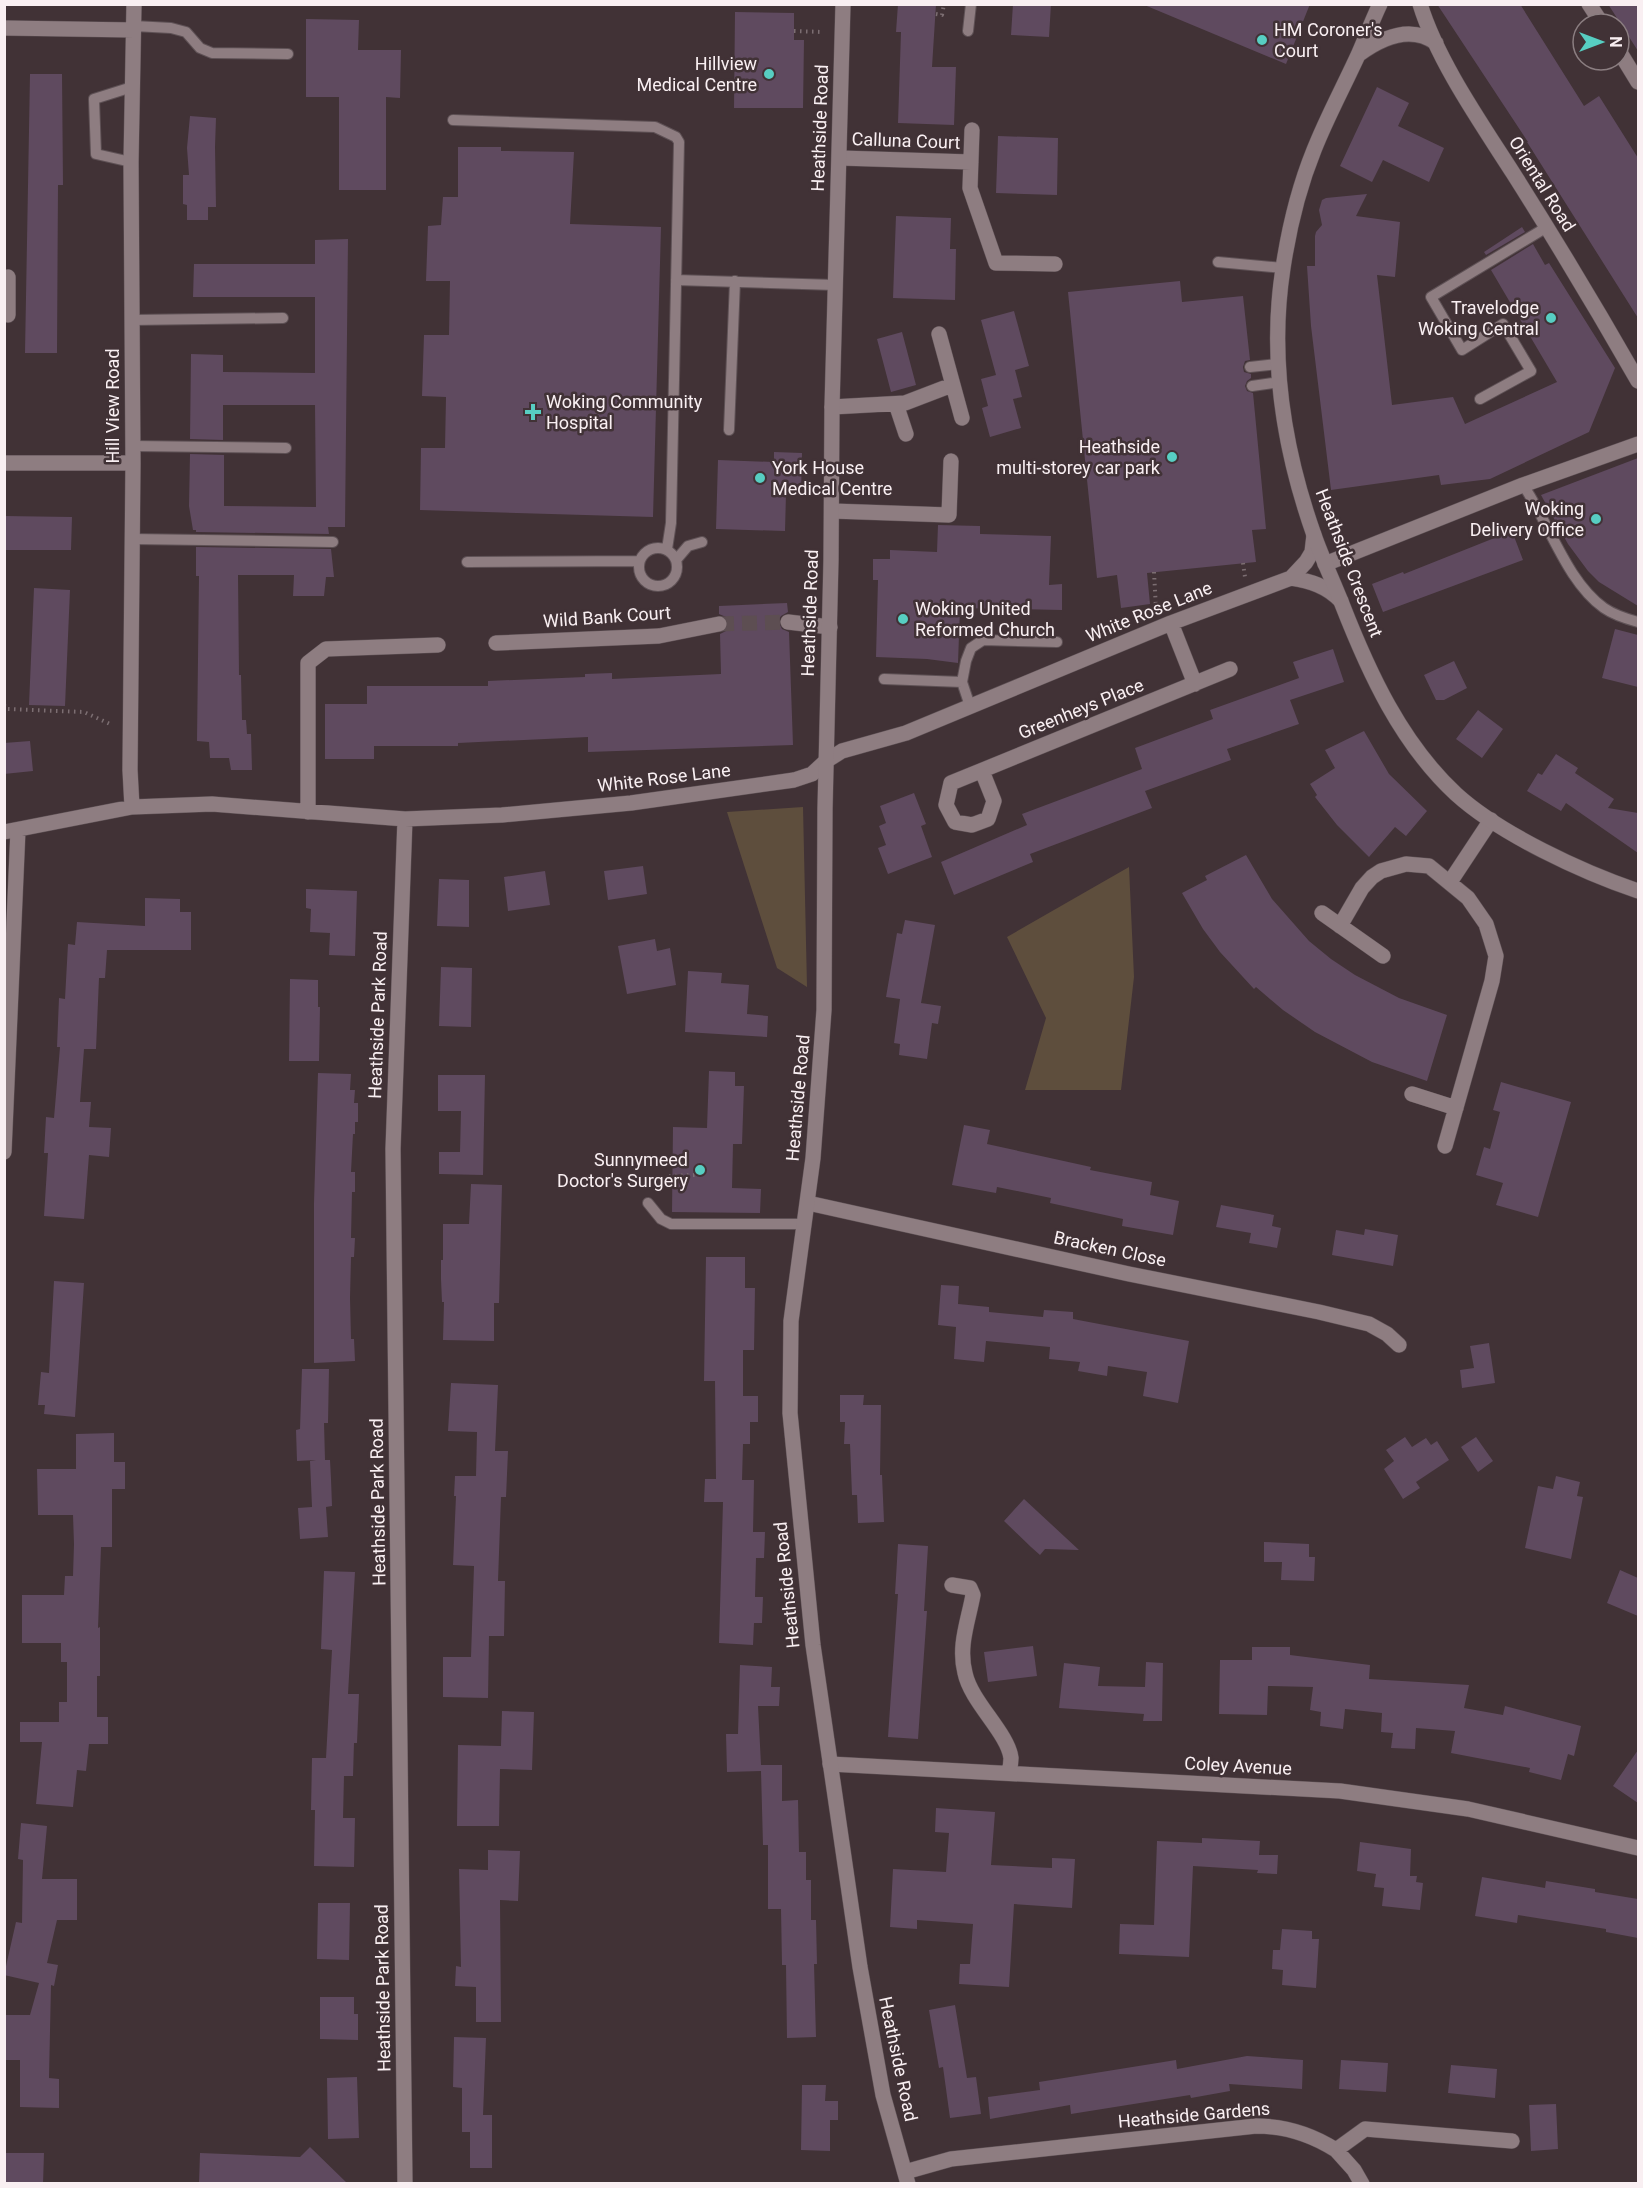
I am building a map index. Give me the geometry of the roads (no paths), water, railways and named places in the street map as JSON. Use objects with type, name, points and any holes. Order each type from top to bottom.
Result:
[{"type":"street","name":"Hill View Road","points":[[132,807],[130,770],[133,463],[131,162],[134,4]]},
{"type":"street","name":"Heathside Road","points":[[843,4],[832,406],[824,1010],[813,1158],[791,1321],[790,1413],[813,1646],[870,2033],[883,2095],[907,2178]]},
{"type":"street","name":"Heathside Crescent","points":[[1380,4],[1313,150],[1299,195],[1283,268],[1278,319],[1278,364],[1283,416],[1314,535],[1381,691],[1420,755],[1458,795],[1491,820],[1581,869],[1638,891]]},
{"type":"street","name":"Oriental Road","points":[[1420,4],[1436,43],[1484,128],[1547,227],[1638,381]]},
{"type":"street","points":[[4,28],[134,28]]},
{"type":"street","points":[[1358,55],[1380,40],[1400,35],[1420,35],[1436,43]]},
{"type":"street","name":"Calluna Court","points":[[972,130],[970,188],[996,263],[1055,264]]},
{"type":"street","name":"Calluna Court","points":[[840,158],[971,162]]},
{"type":"street","points":[[4,278],[8,278],[8,315]]},
{"type":"street","points":[[939,334],[962,418]]},
{"type":"street","points":[[832,406],[896,404],[952,385]]},
{"type":"street","points":[[896,404],[906,434]]},
{"type":"street","points":[[1325,564],[1523,485],[1638,444]]},
{"type":"street","points":[[832,511],[949,515],[951,461]]},
{"type":"street","points":[[4,463],[133,463]]},
{"type":"street","name":"White Rose Lane","points":[[11,831],[132,807],[212,804],[405,819],[502,815],[631,803],[794,780],[812,774],[842,751],[906,733],[1171,623],[1291,578],[1312,552],[1314,535]]},
{"type":"street","points":[[1291,578],[1317,584],[1341,600]]},
{"type":"street","points":[[788,622],[830,627]]},
{"type":"street","points":[[1171,623],[1195,684]]},
{"type":"street","name":"Wild Bank Court","points":[[496,643],[658,636],[720,624]]},
{"type":"street","points":[[308,812],[308,663],[326,650],[438,645]]},
{"type":"street","name":"Greenheys Place","points":[[982,771],[1230,669]]},
{"type":"street","name":"Heathside Park Road","points":[[405,819],[393,1149],[405,2184]]},
{"type":"street","points":[[1450,882],[1491,820]]},
{"type":"street","points":[[4,1152],[11,831]]},
{"type":"street","points":[[1340,926],[1362,888],[1372,877],[1381,871],[1406,864],[1429,866],[1450,882],[1468,898],[1478,911],[1488,931],[1496,956],[1492,981],[1445,1146]]},
{"type":"street","points":[[1322,913],[1383,957]]},
{"type":"street","points":[[1412,1094],[1456,1107]]},
{"type":"street","name":"Bracken Close","points":[[808,1203],[1129,1274],[1319,1312],[1369,1324],[1387,1334],[1400,1345]]},
{"type":"street","points":[[952,1585],[970,1588],[973,1595],[963,1642],[965,1674],[978,1701],[1005,1743],[1011,1758],[1010,1772]]},
{"type":"street","name":"Coley Avenue","points":[[830,1764],[1340,1791],[1468,1809],[1638,1848]]},
{"type":"street","name":"Heathside Gardens","points":[[907,2178],[951,2159],[1256,2126],[1298,2131],[1336,2150]]},
{"type":"street","points":[[1362,2184],[1354,2170],[1336,2150],[1365,2129],[1512,2141]]},
{"type":"lane","points":[[968,31],[971,4]]},
{"type":"lane","points":[[134,28],[171,28],[186,32],[200,48],[212,53],[288,54]]},
{"type":"lane","points":[[131,162],[96,154],[94,99],[132,87]]},
{"type":"lane","points":[[453,120],[655,127],[678,140],[680,151],[671,523],[666,549]]},
{"type":"lane","points":[[1480,399],[1531,371],[1503,324],[1462,350],[1431,297],[1547,227]]},
{"type":"lane","points":[[1218,262],[1283,268]]},
{"type":"lane","points":[[676,280],[835,285]]},
{"type":"lane","points":[[729,429],[735,282]]},
{"type":"lane","points":[[132,320],[283,318]]},
{"type":"lane","points":[[1251,367],[1278,364]]},
{"type":"lane","points":[[1252,386],[1280,382]]},
{"type":"lane","points":[[133,447],[286,448]]},
{"type":"lane","points":[[1523,485],[1532,497],[1551,538],[1574,574],[1593,597],[1605,608],[1638,622]]},
{"type":"lane","points":[[132,539],[333,542]]},
{"type":"lane","points":[[676,560],[688,546],[702,542]]},
{"type":"lane","points":[[652,548],[666,549],[672,553],[678,570],[673,579],[662,586],[655,586],[644,580],[639,573],[639,561],[645,552],[652,548]]},
{"type":"lane","points":[[467,562],[639,561]]},
{"type":"lane","points":[[970,706],[963,682],[971,648],[983,640],[1057,642]]},
{"type":"lane","points":[[884,679],[963,682]]},
{"type":"lane","points":[[648,1203],[661,1219],[671,1224],[804,1224]]},
{"type":"tunnel","points":[[719,624],[788,622]]},
{"type":"place","name":"HM Coroner's Court","points":[[1262,40]]},
{"type":"place","name":"Hillview Medical Centre","points":[[769,74]]},
{"type":"place","name":"Travelodge Woking Central","points":[[1551,318]]},
{"type":"place","name":"Woking Community Hospital","points":[[533,412]]},
{"type":"place","name":"Heathside multi-storey car park","points":[[1172,457]]},
{"type":"place","name":"York House Medical Centre","points":[[760,478]]},
{"type":"place","name":"Woking Delivery Office","points":[[1596,519]]},
{"type":"place","name":"Woking United Reformed Church","points":[[903,619]]},
{"type":"place","name":"Sunnymeed Doctor's Surgery","points":[[700,1170]]}]
